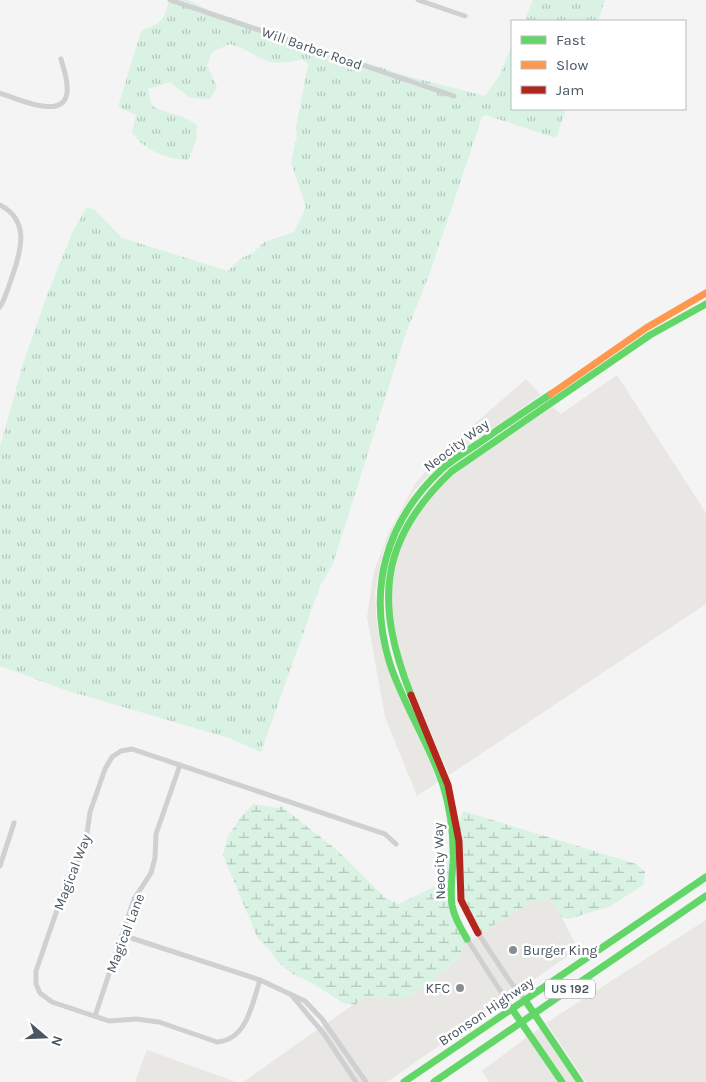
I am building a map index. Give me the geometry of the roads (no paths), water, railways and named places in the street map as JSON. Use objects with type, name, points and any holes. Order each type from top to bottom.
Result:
[{"type":"main road","name":"Neocity Way","points":[[467,939],[459,926],[452,905],[454,842],[444,788],[437,768],[390,665],[381,625],[379,593],[386,552],[400,518],[420,491],[444,467],[646,328],[706,293]]},
{"type":"main road","name":"Neocity Way","points":[[478,933],[461,900],[458,833],[450,789],[441,762],[397,659],[388,615],[388,588],[394,554],[409,521],[425,497],[460,465],[650,335],[706,304]]},
{"type":"main road","points":[[520,414],[526,421]]},
{"type":"main road","points":[[420,491],[425,497]]},
{"type":"main road","name":"Bronson Highway","points":[[404,1082],[706,876]]},
{"type":"main road","name":"Bronson Highway","points":[[434,1082],[706,896]]},
{"type":"main road","points":[[525,1000],[580,1082]]},
{"type":"main road","points":[[512,1009],[562,1082]]},
{"type":"street","name":"Will Barber Road","points":[[170,0],[454,96]]},
{"type":"street","points":[[418,0],[465,16]]},
{"type":"street","points":[[0,93],[45,108],[57,106],[66,96],[67,86],[61,58]]},
{"type":"street","points":[[0,205],[15,216],[22,233],[20,252],[0,307]]},
{"type":"street","name":"Magical Way","points":[[260,980],[244,1026],[227,1041],[217,1042],[158,1022],[136,1020],[109,1021],[52,1002],[40,994],[36,984],[36,971],[69,875],[85,848],[90,812],[105,769],[112,757],[122,751],[132,749],[385,834],[396,844]]},
{"type":"street","name":"Magical Lane","points":[[95,1016],[134,898],[151,873],[155,858],[156,834],[180,765]]},
{"type":"street","points":[[0,866],[14,823]]},
{"type":"street","points":[[478,933],[509,980],[525,1000]]},
{"type":"street","points":[[122,935],[260,980],[305,1002],[322,1019],[366,1082]]},
{"type":"street","points":[[467,939],[512,1009]]},
{"type":"street","points":[[292,997],[320,1028],[356,1082]]},
{"type":"place","name":"Burger King","points":[[513,950]]},
{"type":"place","name":"KFC","points":[[460,988]]}]
